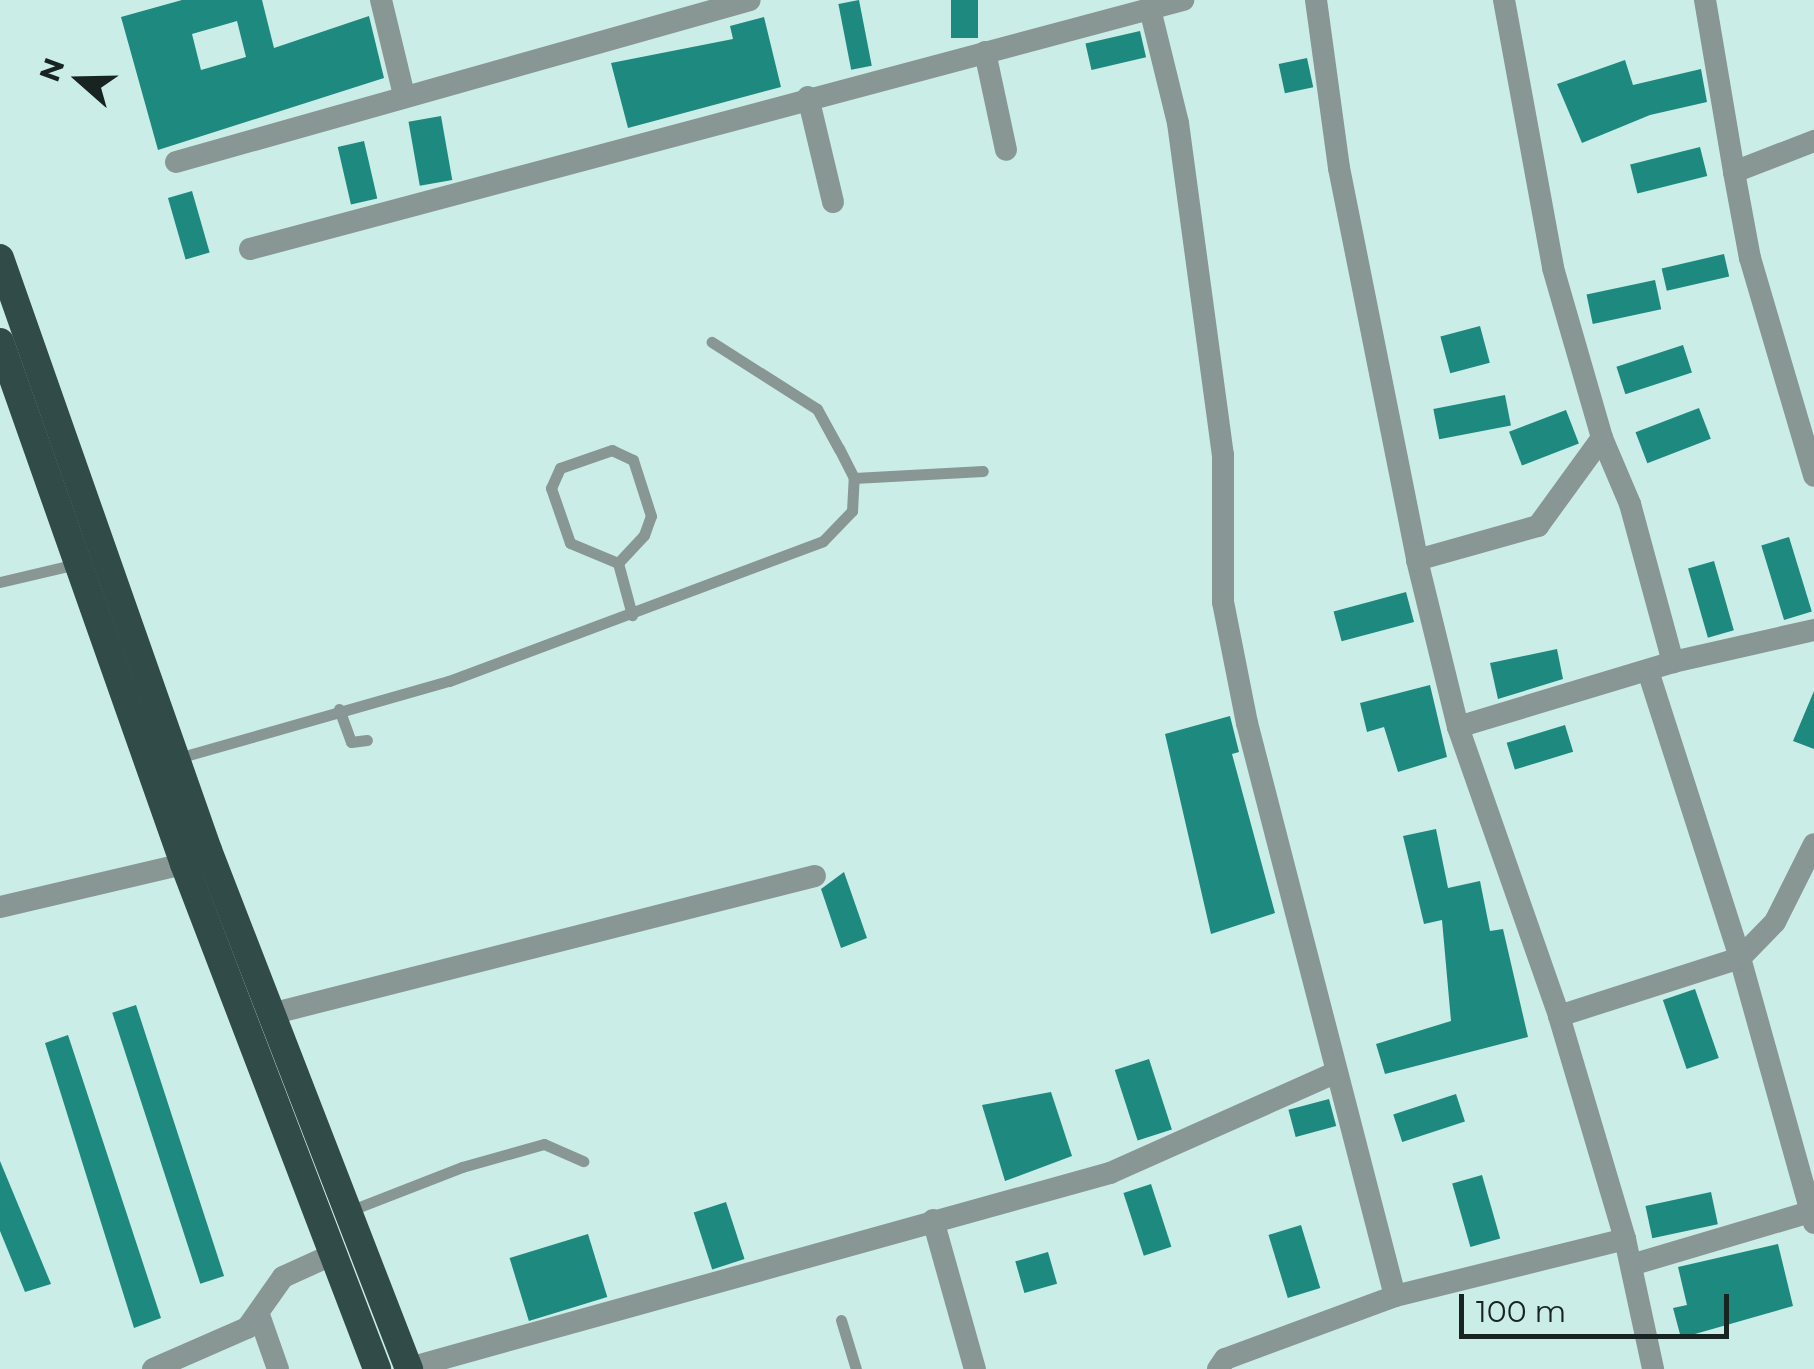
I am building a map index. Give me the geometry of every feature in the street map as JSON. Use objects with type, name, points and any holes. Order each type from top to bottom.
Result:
[{"type":"highway","points":[[0,258],[178,758],[409,1369]]},
{"type":"highway","points":[[0,342],[184,864],[336,1253],[377,1369]]},
{"type":"street","points":[[381,0],[404,95]]},
{"type":"street","points":[[176,162],[750,0]]},
{"type":"street","points":[[250,249],[1184,0]]},
{"type":"street","points":[[1316,0],[1339,168],[1417,560],[1458,727],[1559,1016],[1625,1239],[1653,1369]]},
{"type":"street","points":[[1504,0],[1553,268],[1602,438],[1630,504],[1673,662]]},
{"type":"street","points":[[1705,0],[1750,258],[1814,476]]},
{"type":"street","points":[[1150,9],[1178,123],[1223,455],[1223,602],[1247,723],[1395,1296]]},
{"type":"street","points":[[985,52],[1006,150]]},
{"type":"street","points":[[808,98],[833,202]]},
{"type":"street","points":[[1734,172],[1814,141]]},
{"type":"street","points":[[1417,560],[1538,526],[1602,438]]},
{"type":"street","points":[[1458,727],[1673,662],[1814,630]]},
{"type":"street","points":[[1631,1264],[1812,1218],[1740,958],[1648,671]]},
{"type":"street","points":[[1559,1016],[1740,958],[1775,922],[1814,844]]},
{"type":"street","points":[[0,907],[184,864]]},
{"type":"street","points":[[275,1013],[815,876]]},
{"type":"street","points":[[409,1369],[1110,1173],[1338,1072]]},
{"type":"street","points":[[932,1220],[976,1369]]},
{"type":"street","points":[[1218,1369],[1224,1359],[1395,1296],[1625,1239]]},
{"type":"street","points":[[153,1369],[260,1318],[283,1277],[336,1253]]},
{"type":"street","points":[[260,1318],[278,1369]]},
{"type":"lane","points":[[178,758],[449,681],[823,541],[852,511],[854,478],[817,409],[712,342]]},
{"type":"lane","points":[[612,450],[633,460],[651,516],[644,536],[618,563],[570,543],[550,488],[560,468],[612,450]]},
{"type":"lane","points":[[854,478],[983,472]]},
{"type":"lane","points":[[618,563],[632,615]]},
{"type":"lane","points":[[0,582],[76,564]]},
{"type":"lane","points":[[340,709],[350,742],[367,740]]},
{"type":"lane","points":[[349,1211],[462,1167],[544,1144],[582,1160]]},
{"type":"lane","points":[[842,1320],[856,1369]]},
{"type":"building","points":[[182,0],[262,0],[274,48],[369,16],[384,78],[158,150],[121,17]],"holes":[[[237,21],[246,57],[201,70],[192,34]]]},
{"type":"building","points":[[859,0],[872,66],[851,70],[838,4]]},
{"type":"building","points":[[951,0],[978,0],[978,38],[951,38]]},
{"type":"building","points":[[764,17],[781,87],[628,128],[611,63],[733,39],[730,26]]},
{"type":"building","points":[[1140,31],[1146,57],[1092,70],[1085,44]]},
{"type":"building","points":[[1307,58],[1313,87],[1285,93],[1279,64]]},
{"type":"building","points":[[1625,60],[1633,85],[1701,69],[1707,102],[1650,115],[1582,143],[1557,84]]},
{"type":"building","points":[[441,116],[452,180],[420,186],[409,122]]},
{"type":"building","points":[[364,141],[377,198],[351,205],[338,147]]},
{"type":"building","points":[[1700,147],[1707,176],[1637,194],[1630,164]]},
{"type":"building","points":[[192,191],[210,253],[186,259],[168,198]]},
{"type":"building","points":[[1724,254],[1729,276],[1667,291],[1662,268]]},
{"type":"building","points":[[1655,280],[1661,309],[1593,324],[1587,295]]},
{"type":"building","points":[[1480,326],[1490,363],[1450,373],[1440,337]]},
{"type":"building","points":[[1683,345],[1692,373],[1625,394],[1616,367]]},
{"type":"building","points":[[1505,395],[1511,425],[1439,439],[1433,409]]},
{"type":"building","points":[[1699,408],[1711,439],[1647,463],[1636,432]]},
{"type":"building","points":[[1566,410],[1579,444],[1522,465],[1509,432]]},
{"type":"building","points":[[1789,537],[1812,612],[1784,620],[1761,545]]},
{"type":"building","points":[[1714,561],[1734,630],[1708,638],[1688,568]]},
{"type":"building","points":[[1406,592],[1414,622],[1342,641],[1334,611]]},
{"type":"building","points":[[1557,649],[1563,679],[1498,699],[1490,663]]},
{"type":"building","points":[[1430,685],[1447,757],[1398,772],[1384,727],[1367,732],[1360,703]]},
{"type":"building","points":[[1814,691],[1814,749],[1793,741]]},
{"type":"building","points":[[1230,716],[1239,752],[1232,754],[1275,913],[1211,934],[1165,734]]},
{"type":"building","points":[[1565,725],[1573,752],[1515,770],[1507,743]]},
{"type":"building","points":[[1436,829],[1448,888],[1480,881],[1490,931],[1503,929],[1528,1037],[1385,1074],[1376,1044],[1451,1021],[1442,920],[1424,924],[1403,836]]},
{"type":"building","points":[[844,872],[867,938],[841,948],[821,889]]},
{"type":"building","points":[[1695,989],[1719,1058],[1687,1069],[1663,1000]]},
{"type":"building","points":[[136,1005],[224,1276],[200,1284],[112,1013]]},
{"type":"building","points":[[68,1035],[161,1318],[134,1328],[45,1043]]},
{"type":"building","points":[[1149,1059],[1172,1129],[1138,1141],[1115,1070]]},
{"type":"building","points":[[1051,1092],[1072,1156],[1005,1181],[982,1105]]},
{"type":"building","points":[[1456,1094],[1465,1122],[1402,1142],[1393,1114]]},
{"type":"building","points":[[1329,1099],[1336,1126],[1296,1137],[1288,1110]]},
{"type":"building","points":[[0,1161],[51,1284],[25,1292],[0,1231]]},
{"type":"building","points":[[1482,1175],[1500,1238],[1470,1247],[1452,1184]]},
{"type":"building","points":[[1151,1184],[1171,1247],[1144,1256],[1123,1193]]},
{"type":"building","points":[[1711,1192],[1718,1224],[1652,1238],[1645,1206]]},
{"type":"building","points":[[726,1202],[745,1259],[712,1270],[694,1213]]},
{"type":"building","points":[[1301,1225],[1320,1288],[1288,1298],[1268,1235]]},
{"type":"building","points":[[588,1234],[607,1297],[529,1321],[510,1258]]},
{"type":"building","points":[[1778,1244],[1793,1306],[1681,1338],[1673,1308],[1687,1305],[1678,1267]]},
{"type":"building","points":[[1048,1252],[1057,1284],[1024,1293],[1015,1261]]}]
